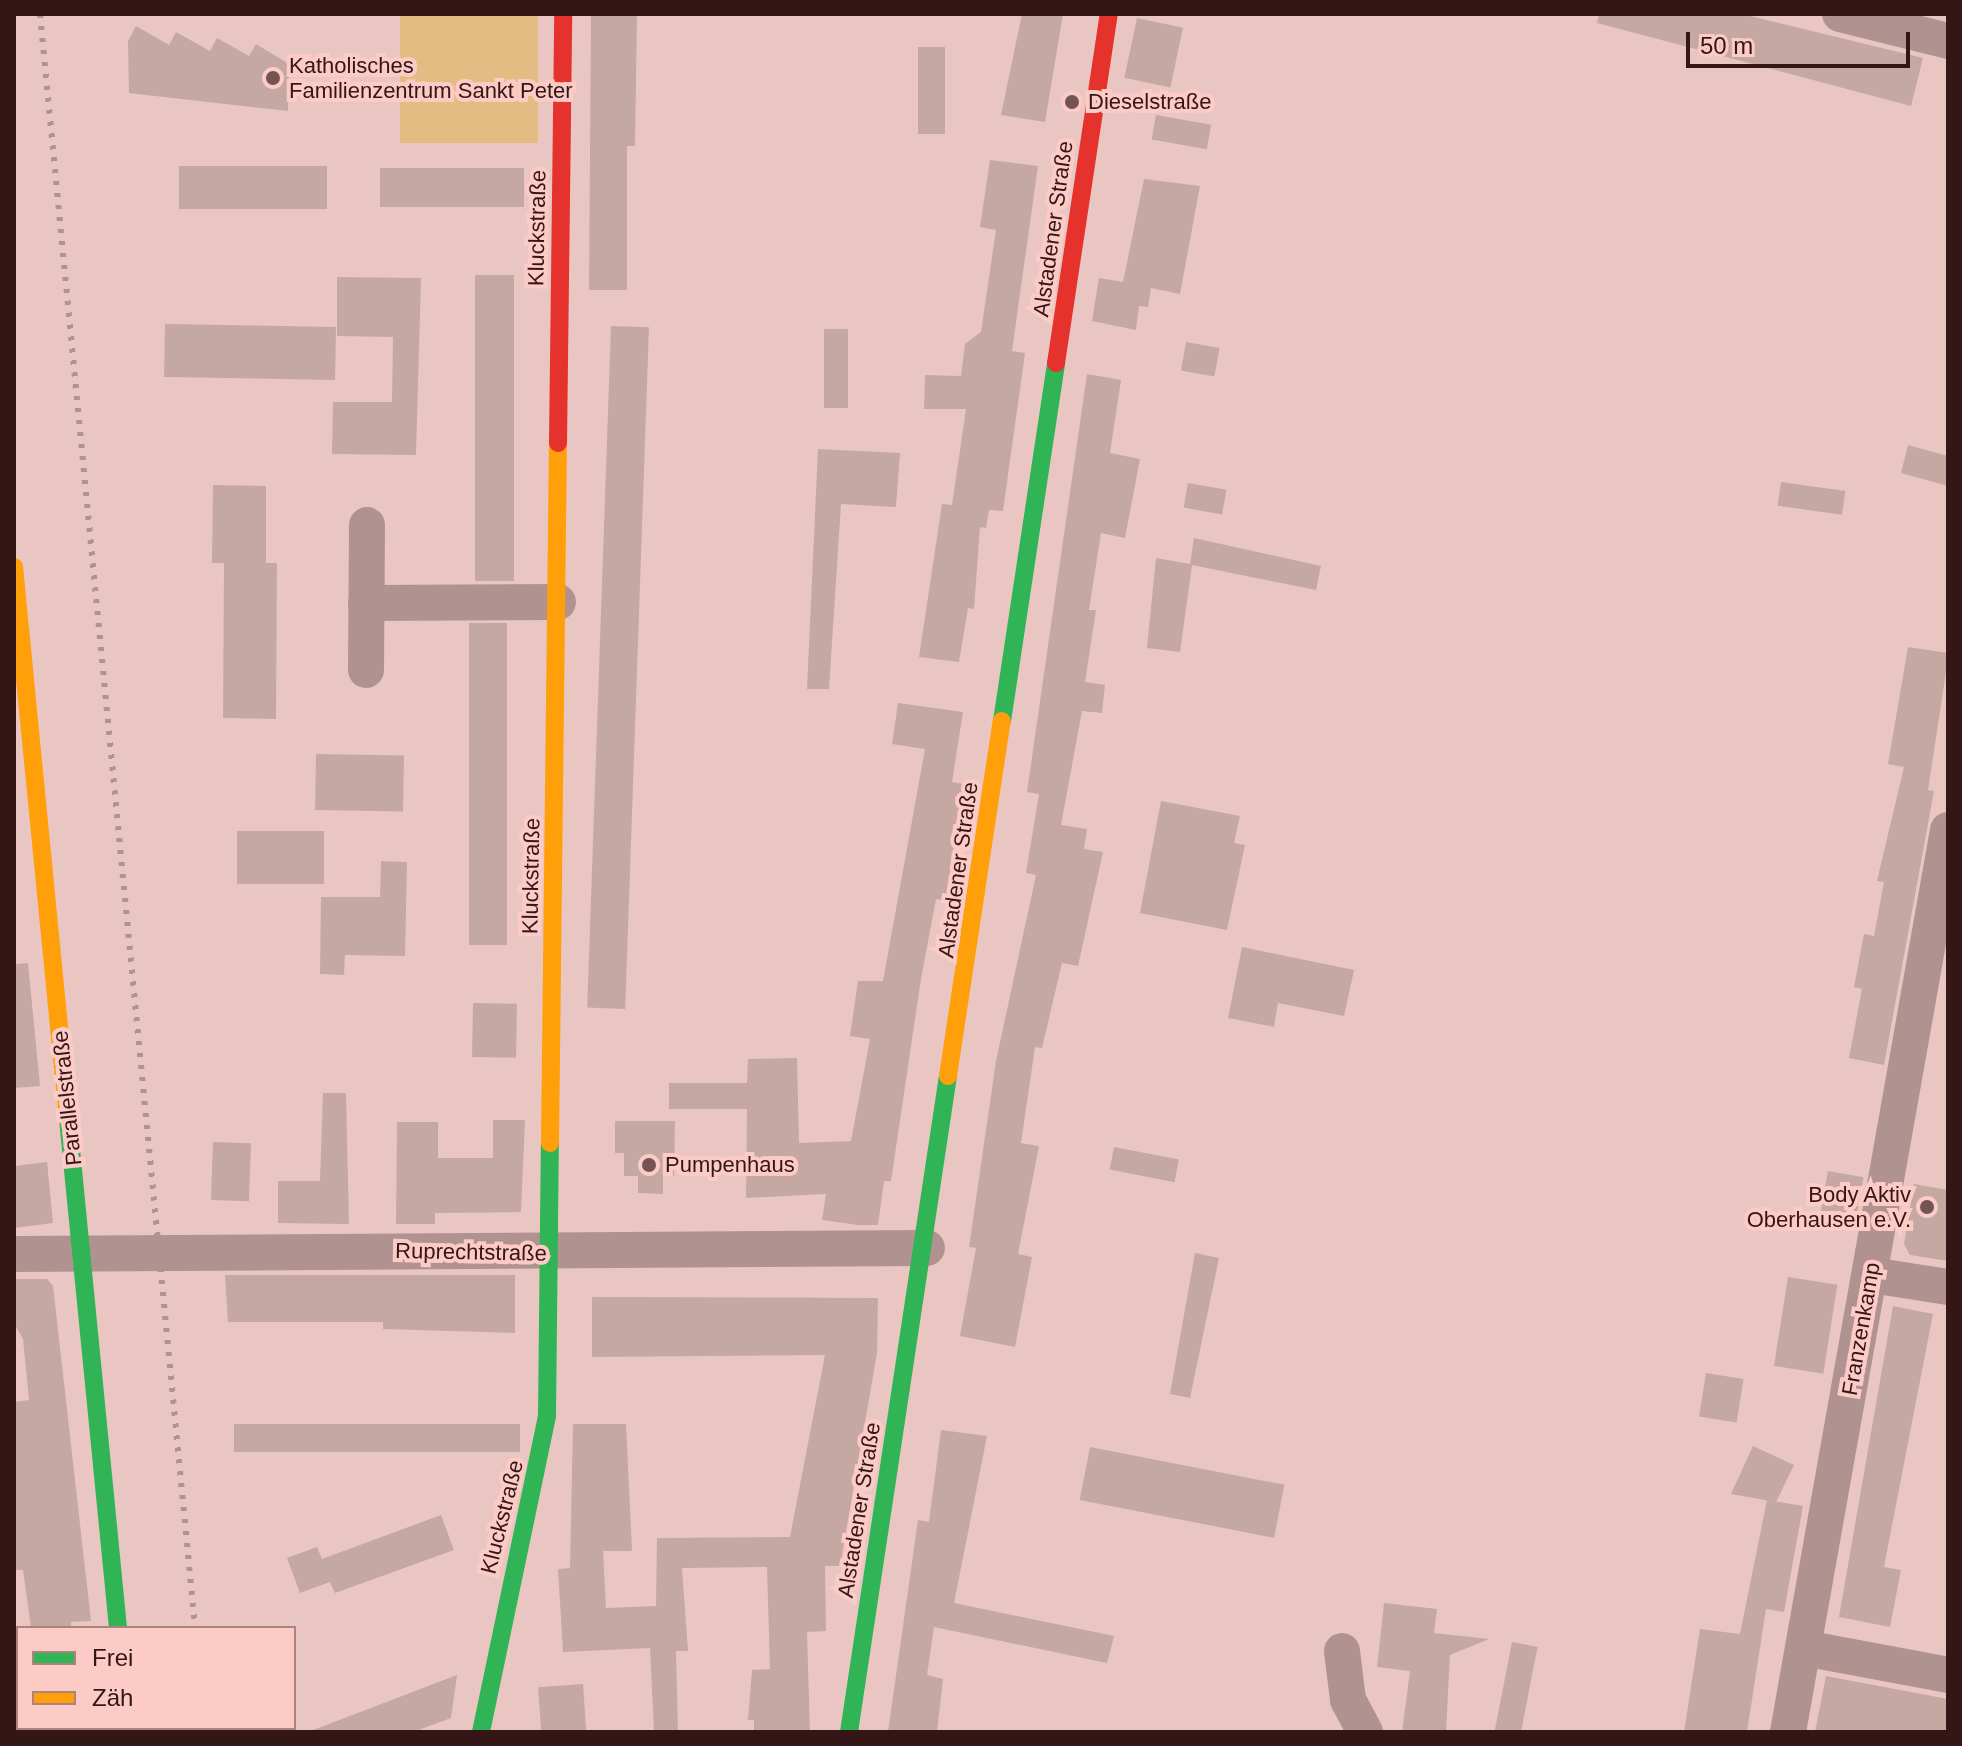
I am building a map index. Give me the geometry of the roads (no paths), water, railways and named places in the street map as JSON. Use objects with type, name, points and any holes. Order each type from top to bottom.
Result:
[{"type":"street","name":"Kluckstraße","points":[[481,1732],[495,1643],[540,1463],[553,1253],[563,14]]},
{"type":"street","name":"Alstadener Straße","points":[[849,1732],[927,1248],[1109,14]]},
{"type":"street","points":[[1840,14],[1948,41]]},
{"type":"street","points":[[366,670],[367,525]]},
{"type":"street","name":"Parallelstraße","points":[[14,567],[27,843],[81,1254],[118,1626]]},
{"type":"street","points":[[366,603],[558,602]]},
{"type":"street","name":"Franzenkamp","points":[[1788,1732],[1948,830]]},
{"type":"street","name":"Ruprechtstraße","points":[[14,1254],[553,1253],[927,1248]]},
{"type":"street","points":[[1871,1275],[1948,1287]]},
{"type":"street","points":[[1804,1648],[1948,1675]]},
{"type":"street","points":[[1342,1651],[1348,1700],[1365,1732]]},
{"type":"railway","points":[[40,14],[195,1626]]},
{"type":"place","name":"Katholisches Familienzentrum Sankt Peter","points":[[273,78]]},
{"type":"place","name":"Dieselstraße","points":[[1072,102]]},
{"type":"place","name":"Pumpenhaus","points":[[649,1165]]},
{"type":"place","name":"Body Aktiv Oberhausen e.V.","points":[[1927,1207]]}]
